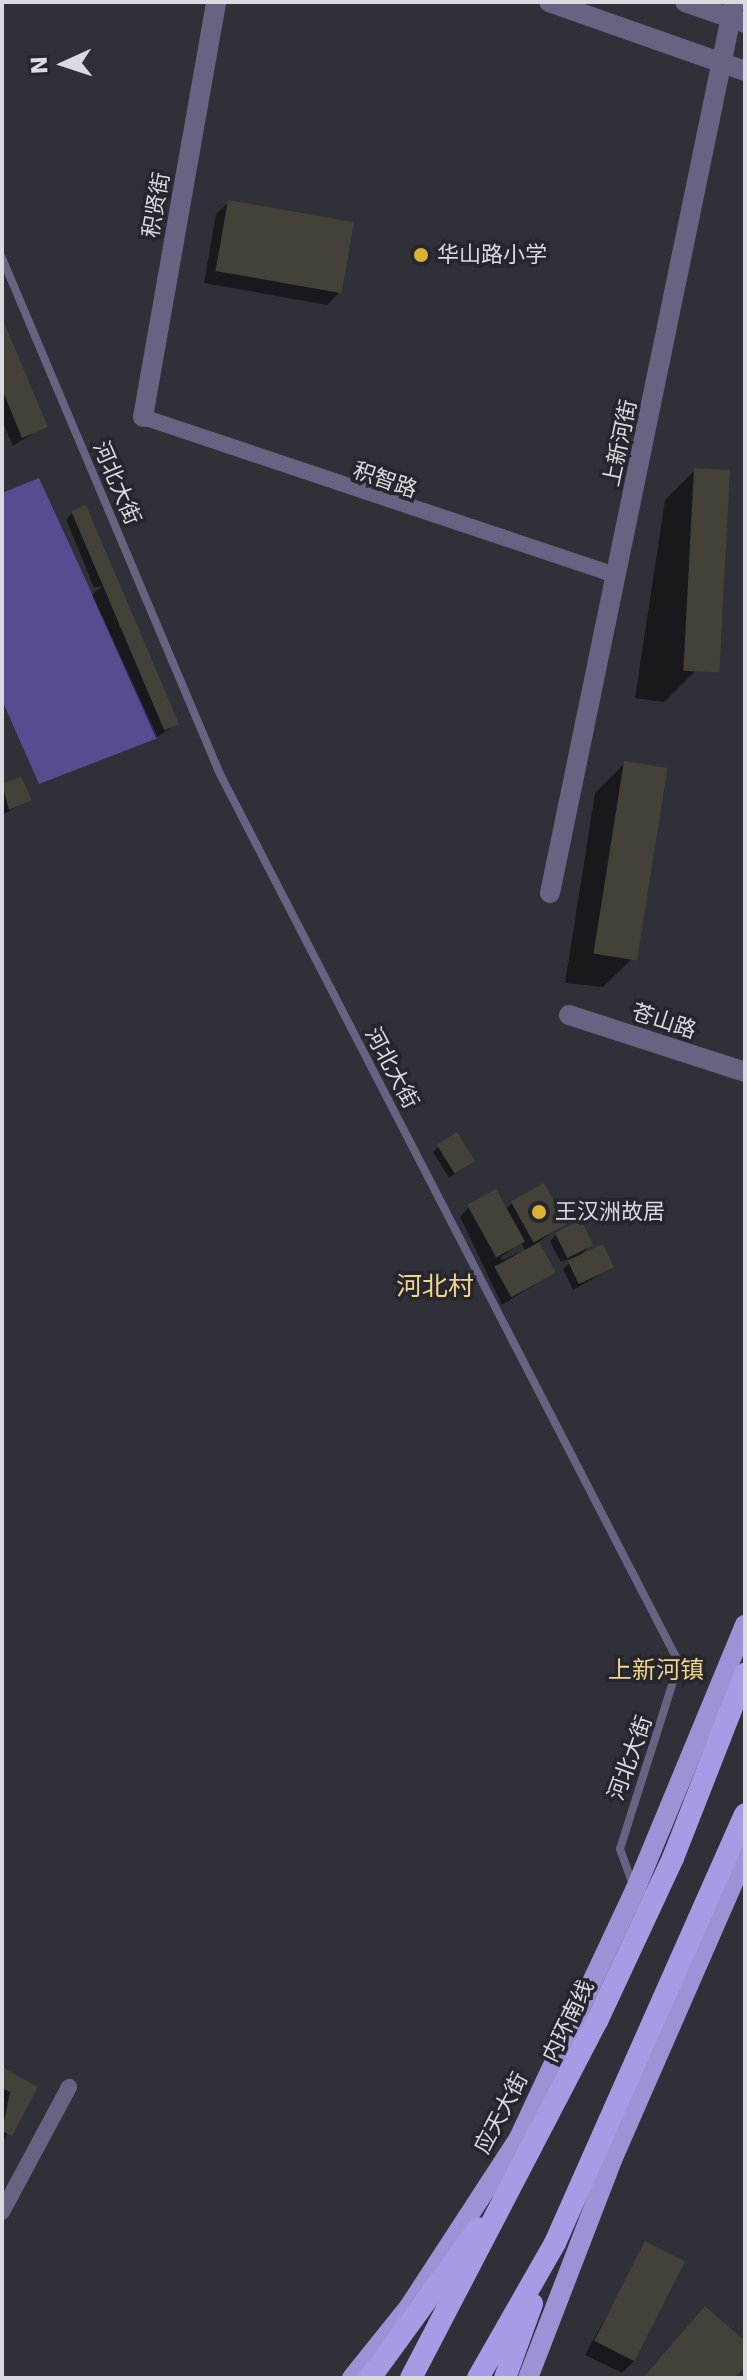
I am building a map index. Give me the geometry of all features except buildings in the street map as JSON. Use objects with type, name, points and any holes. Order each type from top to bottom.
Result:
[{"type":"highway","name":"内环南线","points":[[411,2378],[531,2155],[673,1858],[745,1674]]},
{"type":"highway","points":[[505,2378],[555,2243],[745,1814]]},
{"type":"highway","points":[[370,2378],[531,2155]]},
{"type":"highway","points":[[478,2378],[555,2243]]},
{"type":"main road","name":"应天大街","points":[[352,2378],[409,2307],[518,2140],[636,1888],[745,1625]]},
{"type":"main road","points":[[528,2378],[612,2160],[745,1855]]},
{"type":"street","name":"积贤街","points":[[143,417],[216,2]]},
{"type":"street","points":[[549,2],[745,71]]},
{"type":"street","points":[[685,2],[737,14]]},
{"type":"street","name":"上新河街","points":[[550,893],[723,63],[737,14]]},
{"type":"street","name":"积智路","points":[[143,417],[617,576]]},
{"type":"street","name":"苍山路","points":[[569,1015],[745,1072]]},
{"type":"street","points":[[2,2212],[69,2087]]},
{"type":"lane","name":"河北大街","points":[[2,258],[220,774],[679,1663],[620,1849],[636,1888]]},
{"type":"shaded area","points":[[39,478],[158,738],[39,784],[2,700],[2,493]]},
{"type":"place","name":"华山路小学","points":[[421,255]]},
{"type":"place","name":"王汉洲故居","points":[[539,1212]]},
{"type":"district","name":"河北村","points":[[435,1287]]},
{"type":"district","name":"上新河镇","points":[[656,1671]]}]
